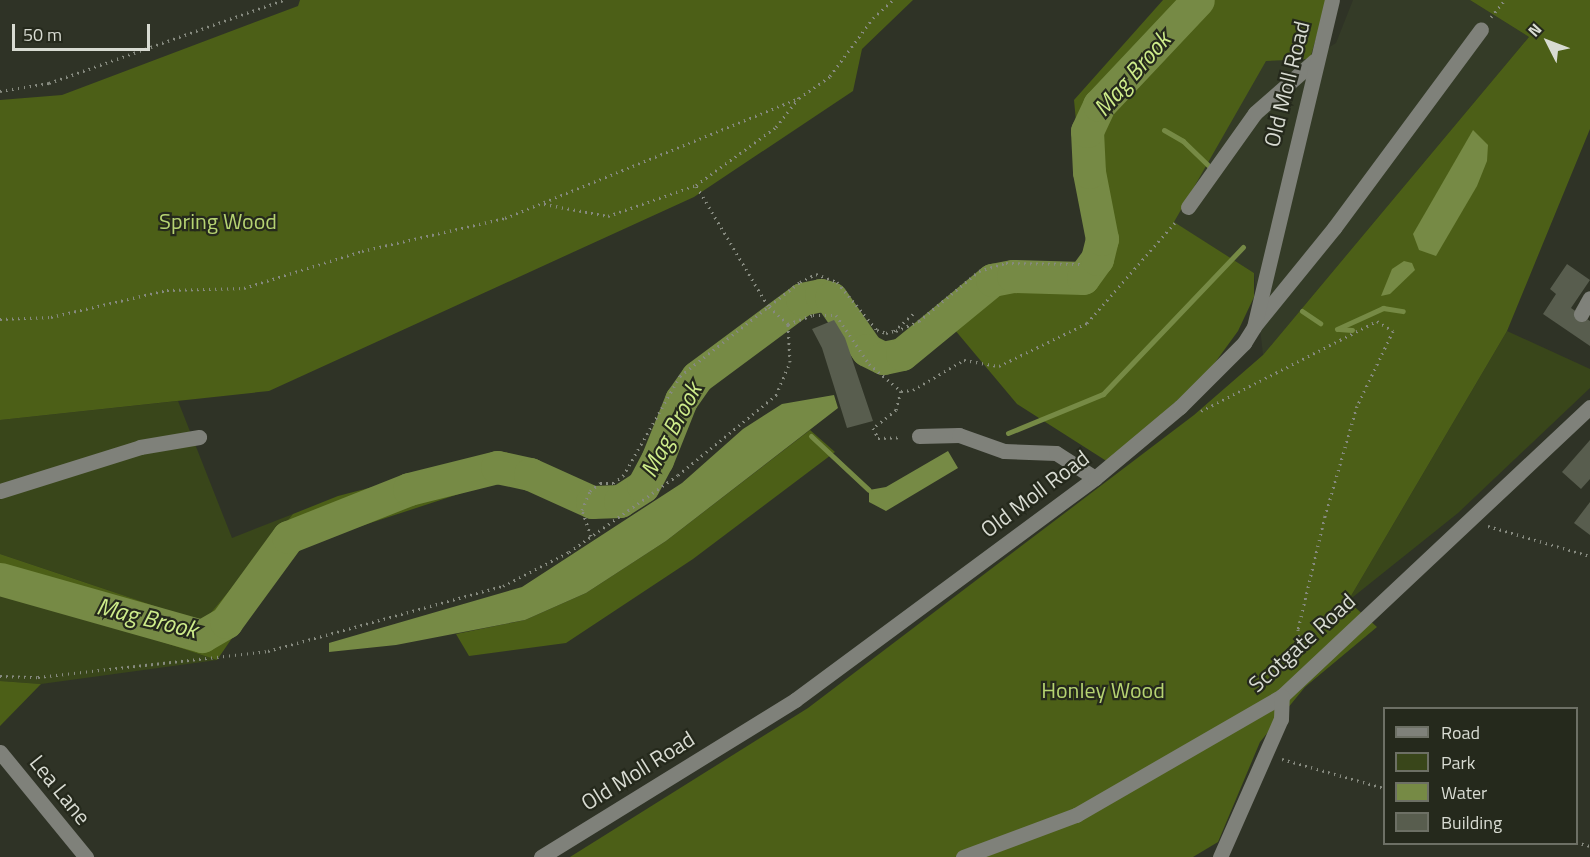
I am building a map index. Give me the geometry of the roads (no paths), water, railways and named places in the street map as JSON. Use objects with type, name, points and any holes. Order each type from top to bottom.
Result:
[{"type":"street","name":"Old Moll Road","points":[[541,857],[795,700],[1095,478],[1180,407],[1244,343],[1254,327],[1314,61],[1332,0]]},
{"type":"street","points":[[1254,327],[1334,228],[1481,29]]},
{"type":"street","points":[[1188,207],[1255,113],[1314,61]]},
{"type":"street","points":[[1581,314],[1590,298]]},
{"type":"street","name":"Scotgate Road","points":[[963,857],[1076,815],[1282,696],[1590,407]]},
{"type":"street","points":[[919,436],[958,435],[1004,451],[1056,453],[1095,478]]},
{"type":"street","points":[[0,491],[140,447],[199,437]]},
{"type":"street","points":[[1220,857],[1281,719],[1282,696]]},
{"type":"street","name":"Lea Lane","points":[[1,757],[86,857]]},
{"type":"water","points":[[1473,130],[1488,145],[1487,161],[1477,186],[1436,256],[1419,250],[1413,234]]},
{"type":"water","points":[[1404,261],[1412,263],[1415,270],[1390,294],[1381,296],[1392,269]]},
{"type":"water","points":[[834,395],[838,408],[666,541],[586,593],[525,620],[396,645],[329,652],[329,643],[522,587],[682,483],[743,429],[782,404]]},
{"type":"water","points":[[948,451],[958,468],[886,511],[869,502],[869,490],[886,487]]},
{"type":"waterway","name":"Mag Brook","points":[[0,579],[202,636],[226,622],[288,537],[409,489],[497,467],[530,474],[592,502],[620,501],[643,486],[657,460],[681,400],[697,377],[802,299],[821,295],[831,298],[867,350],[883,358],[902,354],[992,280],[1013,276],[1083,278],[1097,259],[1102,239],[1089,172],[1087,131],[1099,105],[1198,0]]},
{"type":"waterway","points":[[1164,130],[1183,141],[1209,166]]},
{"type":"waterway","points":[[1008,433],[1103,394],[1243,247]]},
{"type":"waterway","points":[[1337,329],[1383,308],[1403,311]]},
{"type":"waterway","points":[[1302,311],[1320,323]]},
{"type":"waterway","points":[[1339,329],[1352,330]]},
{"type":"waterway","points":[[811,436],[869,490]]},
{"type":"park label","name":"Spring Wood","points":[[218,222]]},
{"type":"park label","name":"Honley Wood","points":[[1103,691]]}]
